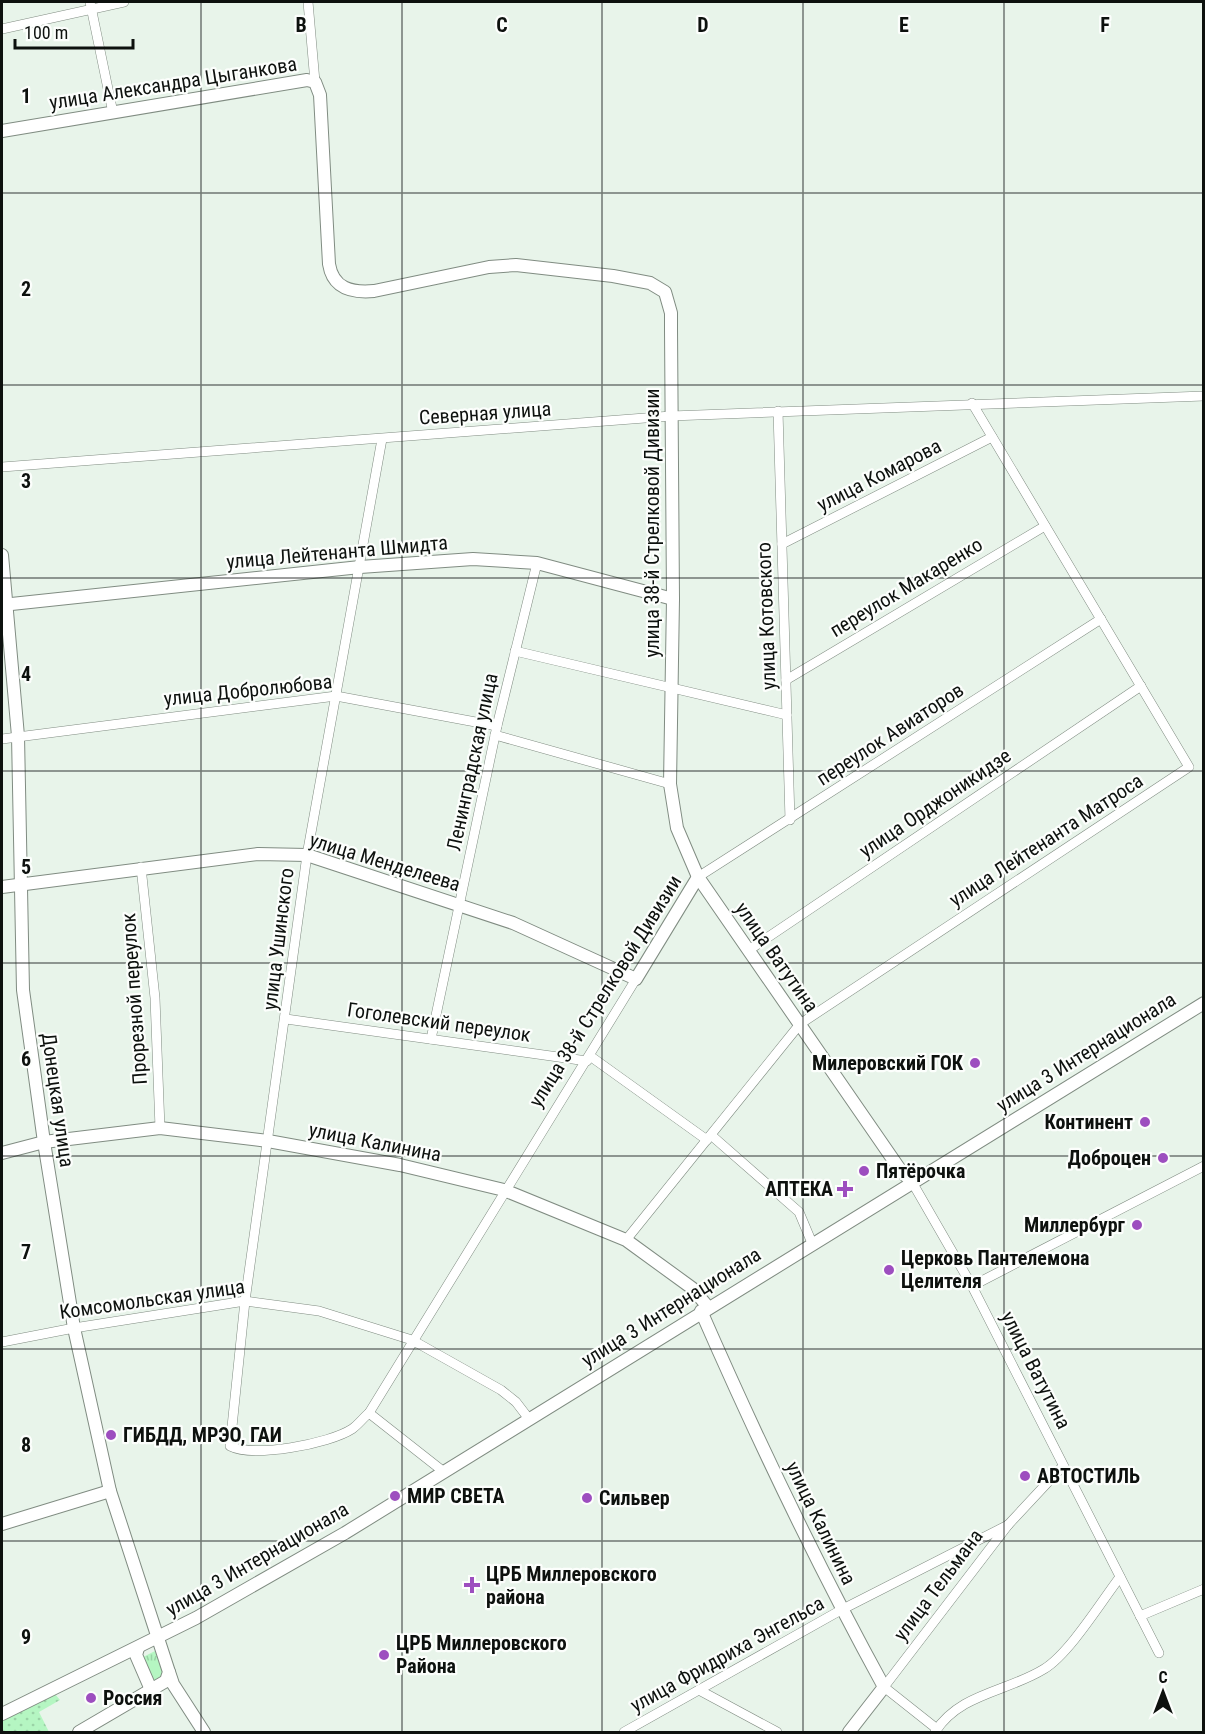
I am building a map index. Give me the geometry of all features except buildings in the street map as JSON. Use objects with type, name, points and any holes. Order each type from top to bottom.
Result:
[{"type":"street","points":[[2,29],[90,5],[124,2]]},
{"type":"street","points":[[308,2],[315,82]]},
{"type":"street","points":[[90,5],[113,113]]},
{"type":"street","name":"улица Александра Цыганкова","points":[[2,131],[295,80],[315,82]]},
{"type":"street","name":"улица 38-й Стрелковой Дивизии","points":[[315,82],[320,95],[329,264],[331,274],[337,284],[356,292],[374,291],[489,267],[516,265],[613,276],[650,284],[664,292],[670,313],[673,599],[670,784],[677,828],[698,877],[369,1413]]},
{"type":"street","name":"Северная улица","points":[[2,467],[671,416],[1203,396]]},
{"type":"street","name":"улица Лейтенанта Матроса","points":[[626,1240],[800,1024],[1189,767],[972,403]]},
{"type":"street","name":"улица Котовского","points":[[778,411],[790,820]]},
{"type":"street","name":"улица Комарова","points":[[782,544],[993,437]]},
{"type":"street","name":"улица Ушинского","points":[[369,1413],[351,1429],[310,1442],[273,1450],[239,1451],[230,1446],[245,1301],[286,1018],[306,855],[382,439]]},
{"type":"street","name":"переулок Макаренко","points":[[786,680],[1046,526]]},
{"type":"street","name":"Донецкая улица","points":[[2,555],[4,604],[18,736],[22,990],[74,1328],[110,1491],[157,1639]]},
{"type":"street","name":"улица Лейтенанта Шмидта","points":[[4,604],[360,567],[473,559],[537,563],[673,599]]},
{"type":"street","name":"Ленинградская улица","points":[[431,1039],[496,731],[537,563]]},
{"type":"street","name":"переулок Авиаторов","points":[[698,877],[1101,619]]},
{"type":"street","points":[[515,651],[787,715]]},
{"type":"street","name":"улица Орджоникидзе","points":[[749,950],[1141,687]]},
{"type":"street","name":"улица Добролюбова","points":[[2,739],[336,696],[496,731],[670,784]]},
{"type":"street","name":"улица Менделеева","points":[[2,887],[141,867],[258,854],[306,855],[513,923],[636,979]]},
{"type":"street","name":"Прорезной переулок","points":[[141,867],[155,998],[160,1128]]},
{"type":"street","name":"улица Ватутина","points":[[698,877],[901,1171],[912,1182],[972,1286],[1159,1653]]},
{"type":"street","name":"улица 3 Интернационала","points":[[2,1714],[157,1639],[274,1575],[1203,1002]]},
{"type":"street","name":"Гоголевский переулок","points":[[286,1018],[588,1059],[709,1137],[799,1212],[812,1243]]},
{"type":"street","name":"улица Калинина","points":[[2,1153],[44,1142],[160,1128],[268,1141],[400,1165],[504,1190],[626,1240],[692,1288],[704,1309],[743,1408],[841,1610],[884,1687],[936,1731]]},
{"type":"street","points":[[972,1286],[1203,1166]]},
{"type":"street","name":"Комсомольская улица","points":[[2,1342],[74,1328],[245,1301],[318,1311],[412,1340],[501,1390],[516,1402],[529,1419]]},
{"type":"street","points":[[369,1413],[444,1472]]},
{"type":"street","name":"улица Тельмана","points":[[849,1732],[1008,1525],[1063,1466]]},
{"type":"street","points":[[2,1524],[110,1491]]},
{"type":"street","name":"улица Фридриха Энгельса","points":[[624,1732],[841,1610],[1008,1525]]},
{"type":"street","points":[[936,1731],[964,1703],[1031,1676],[1056,1660],[1120,1577]]},
{"type":"street","points":[[1140,1616],[1203,1588]]},
{"type":"street","name":"улица 3 Интернационала","points":[[157,1639],[166,1681]]},
{"type":"street","points":[[138,1648],[136,1655],[149,1685],[166,1681]]},
{"type":"street","points":[[80,1732],[166,1681]]},
{"type":"street","points":[[166,1681],[204,1732]]},
{"type":"street","points":[[699,1690],[777,1732]]},
{"type":"green space","points":[[155,1651],[165,1677],[153,1684],[143,1657]]},
{"type":"green space","points":[[55,1694],[60,1700],[39,1712],[49,1732],[2,1732],[2,1721]]},
{"type":"place","name":"Милеровский ГОК","points":[[975,1063]]},
{"type":"place","name":"Континент","points":[[1145,1122]]},
{"type":"place","name":"Доброцен","points":[[1163,1158]]},
{"type":"place","name":"Пятёрочка","points":[[864,1171]]},
{"type":"place","name":"АПТЕКА","points":[[845,1189]]},
{"type":"place","name":"Миллербург","points":[[1137,1225]]},
{"type":"place","name":"Церковь Пантелемона Целителя","points":[[889,1270]]},
{"type":"place","name":"ГИБДД, МРЭО, ГАИ","points":[[111,1435]]},
{"type":"place","name":"АВТОСТИЛЬ","points":[[1025,1476]]},
{"type":"place","name":"МИР СВЕТА","points":[[395,1496]]},
{"type":"place","name":"Сильвер","points":[[587,1498]]},
{"type":"place","name":"ЦРБ Миллеровского района","points":[[472,1585]]},
{"type":"place","name":"ЦРБ Миллеровского Района","points":[[384,1655]]},
{"type":"place","name":"Россия","points":[[91,1698]]}]
